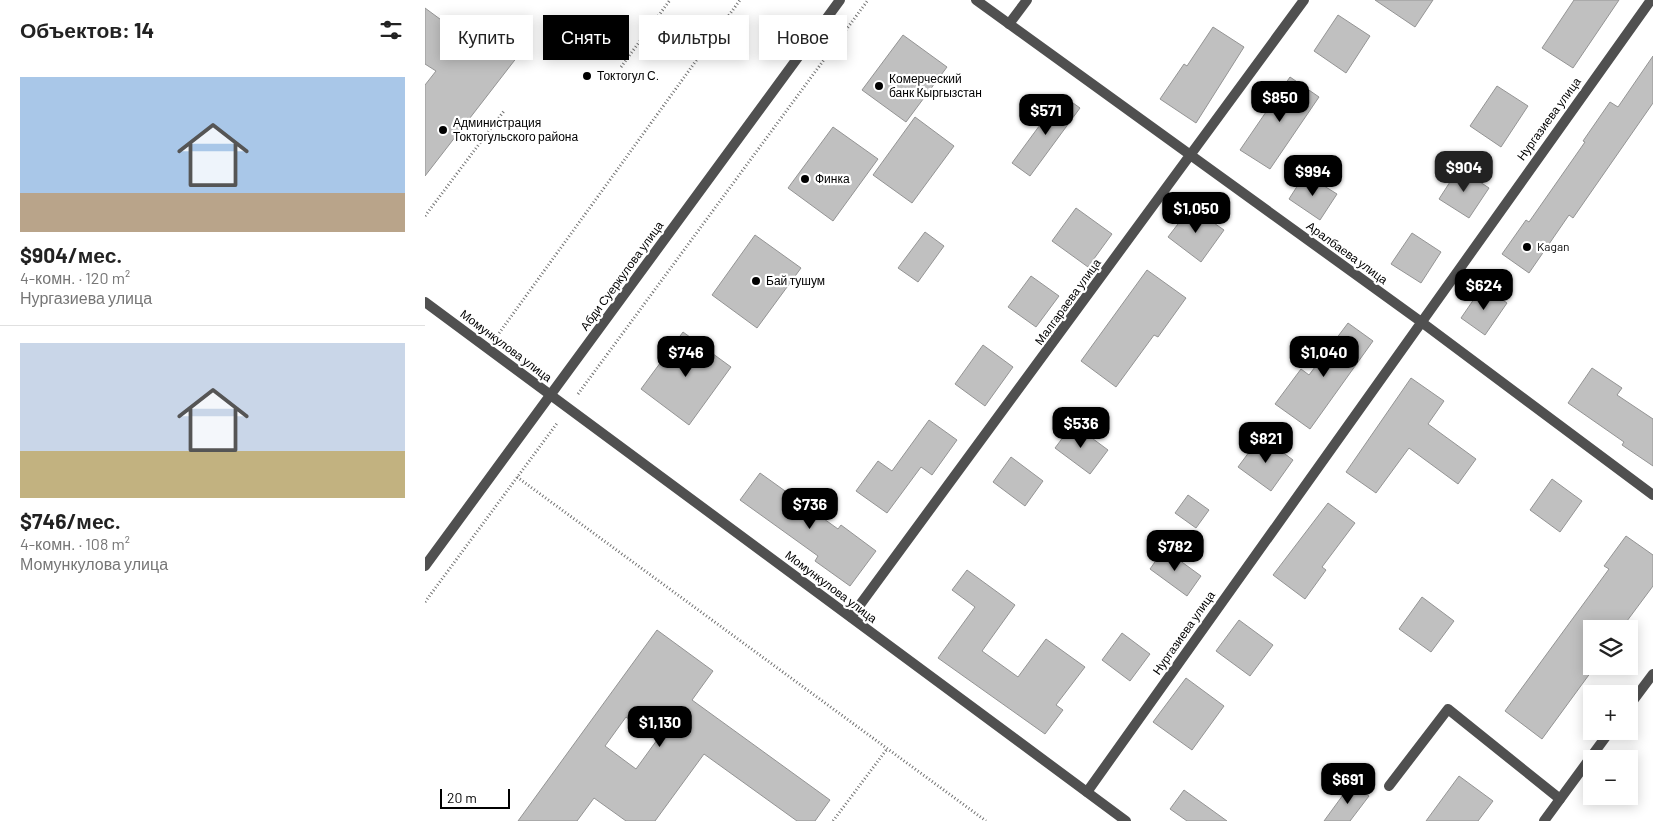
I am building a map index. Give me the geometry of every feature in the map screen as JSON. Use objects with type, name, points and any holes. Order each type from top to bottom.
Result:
[{"type":"street","name":"Абди Суеркулова улица","points":[[425,566],[840,0]]},
{"type":"street","name":"Аралбаева улица","points":[[976,0],[1419,322],[1653,495]]},
{"type":"street","points":[[1009,24],[1027,0]]},
{"type":"street","name":"Малгараева улица","points":[[851,617],[1304,0]]},
{"type":"street","name":"Нургазиева улица","points":[[1087,792],[1419,322],[1651,0]]},
{"type":"street","name":"Момункулова улица","points":[[425,302],[1126,821]]},
{"type":"street","points":[[1638,694],[1653,674]]},
{"type":"street","points":[[1389,786],[1448,709],[1560,799]]},
{"type":"street","points":[[1544,821],[1603,740]]},
{"type":"path","points":[[621,68],[670,0]]},
{"type":"path","points":[[488,348],[740,0]]},
{"type":"path","points":[[425,602],[868,0]]},
{"type":"path","points":[[425,216],[504,111]]},
{"type":"path","points":[[517,477],[986,821]]},
{"type":"path","points":[[833,821],[887,749]]},
{"type":"building","points":[[1375,0],[1433,0],[1415,27]]},
{"type":"building","points":[[1574,0],[1619,0],[1573,68],[1542,48]]},
{"type":"building","name":"Администрация Токтогульского района","points":[[425,8],[440,19],[440,60],[515,60],[425,176],[425,85],[436,71],[425,64]]},
{"type":"building","points":[[1338,15],[1370,36],[1346,73],[1314,51]]},
{"type":"building","points":[[1213,27],[1244,47],[1196,123],[1160,99],[1184,64],[1187,66]]},
{"type":"building","points":[[903,35],[947,67],[906,122],[862,90]]},
{"type":"building","points":[[1653,56],[1653,103],[1573,218],[1569,215],[1529,273],[1502,254],[1526,220],[1529,222],[1585,142],[1583,141],[1610,102],[1618,107]]},
{"type":"building","points":[[1290,77],[1319,97],[1270,169],[1240,150]]},
{"type":"building","points":[[1497,86],[1528,106],[1501,147],[1470,126]]},
{"type":"building","points":[[1062,95],[1080,108],[1030,176],[1012,163]]},
{"type":"building","points":[[915,117],[954,146],[912,203],[873,175]]},
{"type":"building","points":[[833,127],[878,159],[833,221],[788,188]]},
{"type":"building","points":[[1459,168],[1489,188],[1469,218],[1439,199]]},
{"type":"building","points":[[1305,174],[1337,194],[1320,220],[1289,199]]},
{"type":"building","points":[[1191,207],[1224,230],[1201,262],[1168,237]]},
{"type":"building","points":[[1076,208],[1112,234],[1088,267],[1052,241]]},
{"type":"building","points":[[925,232],[944,246],[918,282],[898,268]]},
{"type":"building","points":[[1412,233],[1441,252],[1421,283],[1391,264]]},
{"type":"building","name":"Бай тушум","points":[[755,235],[801,268],[757,328],[712,295]]},
{"type":"building","points":[[1147,270],[1186,298],[1158,337],[1154,335],[1116,387],[1081,361]]},
{"type":"building","points":[[1031,276],[1059,296],[1036,327],[1008,307]]},
{"type":"building","points":[[1483,286],[1507,303],[1485,335],[1461,318]]},
{"type":"building","points":[[1348,323],[1373,341],[1310,429],[1275,404],[1301,369],[1309,375]]},
{"type":"building","points":[[683,332],[731,367],[689,425],[641,389]]},
{"type":"building","points":[[983,345],[1013,367],[985,406],[955,384]]},
{"type":"building","points":[[1592,368],[1622,388],[1617,395],[1653,419],[1653,466],[1622,445],[1624,442],[1568,403]]},
{"type":"building","points":[[1411,378],[1444,401],[1428,424],[1476,459],[1458,484],[1409,448],[1376,493],[1346,472]]},
{"type":"building","points":[[929,420],[957,440],[932,475],[921,467],[887,513],[856,491],[878,461],[892,471]]},
{"type":"building","points":[[1073,424],[1108,450],[1090,474],[1055,448]]},
{"type":"building","points":[[1261,436],[1293,460],[1271,491],[1238,467]]},
{"type":"building","points":[[1011,457],[1043,481],[1025,506],[993,482]]},
{"type":"building","points":[[760,473],[838,529],[841,525],[876,551],[850,586],[815,561],[818,556],[740,500]]},
{"type":"building","points":[[1552,479],[1582,501],[1560,532],[1530,510]]},
{"type":"building","points":[[1188,495],[1209,510],[1196,528],[1175,513]]},
{"type":"building","points":[[1328,503],[1355,523],[1322,567],[1326,570],[1305,599],[1273,575]]},
{"type":"building","points":[[1626,536],[1653,555],[1653,586],[1628,620],[1583,620],[1583,675],[1589,675],[1542,739],[1505,711],[1609,569],[1604,566]]},
{"type":"building","points":[[1164,549],[1201,576],[1187,596],[1150,569]]},
{"type":"building","points":[[967,570],[1015,605],[982,651],[1018,677],[1046,639],[1085,667],[1056,705],[1063,710],[1045,734],[938,658],[975,607],[952,590]]},
{"type":"building","points":[[1422,597],[1454,621],[1431,652],[1399,629]]},
{"type":"building","points":[[1239,620],[1273,645],[1250,676],[1216,651]]},
{"type":"building","points":[[657,630],[713,671],[692,700],[830,800],[815,821],[797,821],[704,754],[655,821],[626,821],[594,798],[577,821],[518,821]],"holes":[[[626,717],[657,740],[636,769],[605,746]]]},
{"type":"building","points":[[1122,633],[1150,654],[1130,681],[1102,660]]},
{"type":"building","points":[[1186,678],[1224,706],[1192,750],[1153,722]]},
{"type":"building","points":[[1459,776],[1493,801],[1478,821],[1426,821]]},
{"type":"building","points":[[1351,784],[1369,796],[1350,821],[1324,821]]},
{"type":"building","points":[[1184,790],[1227,821],[1187,821],[1170,809]]},
{"type":"place","name":"Токтогул С.","points":[[587,76]]},
{"type":"place","name":"Комерческий банк Кыргызстан","points":[[879,86]]},
{"type":"place","name":"Администрация Токтогульского района","points":[[443,130]]},
{"type":"place","name":"Финка","points":[[805,179]]},
{"type":"place","name":"Kagan","points":[[1527,247]]},
{"type":"place","name":"Бай тушум","points":[[756,281]]}]
